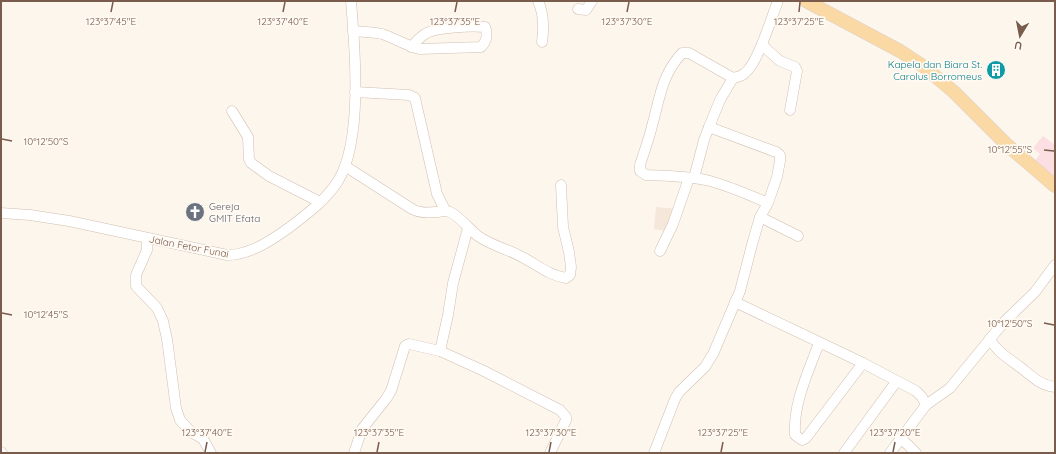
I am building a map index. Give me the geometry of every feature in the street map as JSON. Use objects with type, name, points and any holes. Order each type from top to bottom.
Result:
[{"type":"main road","points":[[806,1],[900,51],[923,66],[954,92],[1006,144],[1055,186]]},
{"type":"street","name":"Jalan Fetor Funai","points":[[1,213],[30,215],[69,221],[227,255],[241,254],[261,245],[286,230],[320,202],[338,181],[350,152],[356,92],[352,1]]},
{"type":"street","points":[[538,1],[543,20],[542,42]]},
{"type":"street","points":[[578,9],[586,10],[592,1]]},
{"type":"street","points":[[768,203],[731,188],[692,178],[646,175],[640,171],[640,165],[663,83],[681,54],[685,52],[733,78],[740,77],[747,72],[762,46],[778,1]]},
{"type":"street","points":[[353,31],[380,34],[398,40],[411,47],[420,49],[481,47],[487,39],[487,32],[485,27],[433,30],[425,33],[411,47]]},
{"type":"street","points":[[762,46],[780,61],[795,67],[797,71],[790,110]]},
{"type":"street","points":[[660,251],[692,178],[704,140],[720,100],[733,78]]},
{"type":"street","points":[[356,92],[409,95],[415,98],[437,194],[445,210]]},
{"type":"street","points":[[232,111],[248,137],[249,159],[251,163],[269,176],[320,202]]},
{"type":"street","points":[[654,453],[675,399],[683,388],[705,367],[735,302],[742,284],[760,217],[768,203],[777,177],[780,161],[779,153],[709,127]]},
{"type":"street","points":[[345,166],[416,211],[436,212],[445,210],[456,215],[468,228],[491,244],[523,257],[539,268],[560,276],[568,277],[570,275],[571,267],[563,227],[561,185]]},
{"type":"street","points":[[760,217],[798,236]]},
{"type":"street","points":[[440,351],[453,283],[468,228]]},
{"type":"street","points":[[147,238],[147,250],[136,275],[136,286],[157,308],[163,321],[167,339],[176,408],[180,420],[191,432],[203,439],[211,453]]},
{"type":"street","points":[[890,453],[926,405],[950,388],[1004,322],[1035,292],[1055,266]]},
{"type":"street","points":[[735,302],[863,363],[896,382],[916,391],[922,397],[926,405]]},
{"type":"street","points":[[990,339],[994,346],[1007,359],[1040,383],[1055,387]]},
{"type":"street","points":[[819,343],[799,395],[794,422],[795,435],[802,440],[806,438],[863,363]]},
{"type":"street","points":[[354,453],[362,429],[391,391],[405,346],[412,345],[440,351],[564,413],[566,420],[550,453]]},
{"type":"street","points":[[844,453],[896,382]]},
{"type":"street","points":[[900,438],[916,453]]},
{"type":"shaded area","points":[[1043,136],[1055,145],[1055,179],[1034,162],[1040,154],[1033,148]]},
{"type":"shaded area","points":[[656,207],[680,209],[673,232],[654,229]]},
{"type":"place","name":"Kapela dan Biara St. Carolus Borromeus","points":[[996,70]]},
{"type":"place","name":"Gereja GMIT Efata","points":[[195,212]]}]
